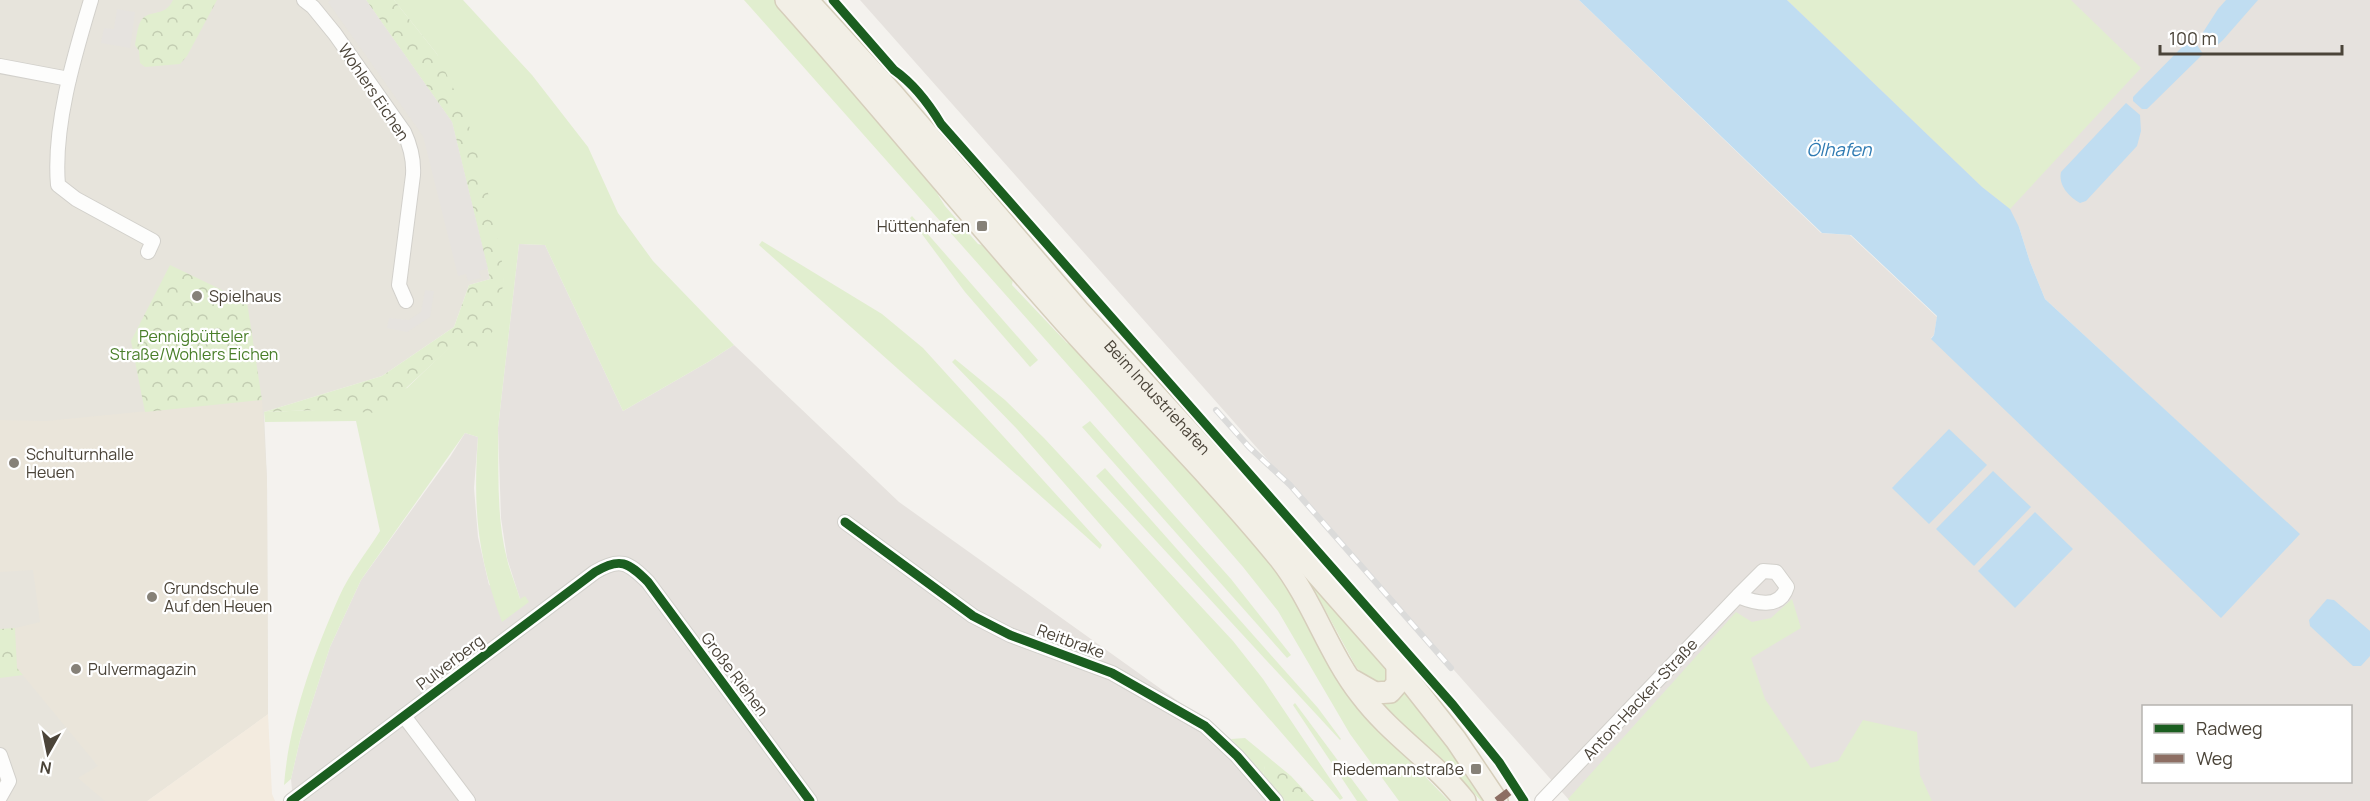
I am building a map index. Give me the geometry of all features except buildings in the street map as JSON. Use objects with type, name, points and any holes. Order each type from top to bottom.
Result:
[{"type":"main road","name":"Beim Industriehafen","points":[[786,0],[878,103],[1040,294],[1214,483],[1275,553],[1298,586],[1333,655],[1348,678],[1388,726],[1465,801]]},
{"type":"main road","name":"Beim Industriehafen","points":[[807,0],[892,93],[1070,302],[1208,452],[1397,665],[1451,733],[1497,801]]},
{"type":"main road","points":[[1348,678],[1375,693],[1390,692],[1397,684],[1397,665]]},
{"type":"street","points":[[91,0],[69,79],[56,161],[58,186],[76,199],[153,241],[148,252]]},
{"type":"street","name":"Wohlers Eichen","points":[[304,0],[313,7],[335,34],[404,132],[410,144],[414,161],[413,175],[399,285],[406,301]]},
{"type":"street","points":[[0,66],[69,79]]},
{"type":"street","name":"Reitbrake","points":[[845,522],[973,616],[1010,635],[1112,673],[1205,726],[1237,756],[1276,801]]},
{"type":"street","name":"Pulverberg","points":[[291,801],[595,572],[609,564],[623,563],[633,567]]},
{"type":"street","name":"Große Riehen","points":[[633,567],[648,582],[810,801]]},
{"type":"street","name":"Anton-Hacker-Straße","points":[[1542,801],[1738,596]]},
{"type":"street","points":[[404,716],[468,801]]},
{"type":"street","points":[[0,755],[9,782],[0,797]]},
{"type":"shaded area","points":[[0,0],[366,0],[452,122],[490,279],[469,285],[454,327],[382,376],[264,412],[267,480],[268,714],[147,801],[0,801]]},
{"type":"shaded area","points":[[331,0],[366,0],[452,122],[488,269],[479,271],[481,278],[468,281],[466,274],[458,276],[423,136],[328,2]]},
{"type":"shaded area","points":[[860,0],[1579,0],[1821,233],[1850,235],[1937,317],[1934,335],[1931,338],[2299,534],[2045,299],[2019,227],[1787,0],[2370,0],[2370,801],[1570,801]]},
{"type":"shaded area","points":[[117,9],[135,12],[130,48],[101,43],[104,28],[114,29]]},
{"type":"shaded area","points":[[519,244],[545,245],[623,411],[734,345],[899,502],[1231,739],[1285,801],[293,801],[291,779],[300,740],[330,647],[361,580],[465,433],[478,437],[474,488],[478,537],[489,585],[520,599],[507,558],[501,518],[498,428]]},
{"type":"shaded area","points":[[425,290],[434,291],[430,317],[407,332],[387,328],[389,318],[409,320],[421,312]]},
{"type":"shaded area","name":"Grundschule Auf den Heuen","points":[[262,400],[267,480],[268,714],[147,801],[105,801],[78,778],[98,766],[17,668],[15,628],[40,622],[33,570],[0,572],[0,420],[46,421]]},
{"type":"shaded area","points":[[268,714],[272,794],[275,801],[147,801]]},
{"type":"green space","points":[[173,0],[217,0],[187,56],[180,64],[145,67],[140,63],[139,51],[135,45],[139,25],[146,16],[165,10]]},
{"type":"green space","points":[[366,0],[394,0],[437,54],[466,115],[487,188],[503,267],[504,281],[493,331],[477,348],[455,343],[379,413],[316,410],[264,412],[382,376],[454,327],[469,285],[490,279],[452,122]]},
{"type":"green space","points":[[394,0],[463,0],[532,75],[588,147],[618,213],[653,261],[734,345],[623,411],[545,245],[519,244],[498,428],[499,494],[503,543],[508,564],[520,599],[525,596],[529,602],[502,622],[487,575],[479,531],[476,487],[478,437],[465,433],[361,580],[330,647],[300,740],[291,779],[284,785],[297,713],[320,642],[343,588],[380,531],[356,421],[265,422],[264,412],[316,410],[407,388],[455,342],[504,281],[437,54]]},
{"type":"green space","points":[[744,0],[775,0],[925,169],[923,171],[945,206],[1013,279],[1012,285],[1067,343],[1074,342],[1282,573],[1391,742],[1449,801],[1399,801],[1350,734],[1278,611],[1243,567],[1098,399]]},
{"type":"green space","points":[[1787,0],[2071,0],[2141,68],[2010,209],[1982,187]]},
{"type":"green space","points":[[912,216],[1038,360],[1030,367],[965,292],[910,218]]},
{"type":"green space","points":[[762,241],[882,314],[923,348],[1102,545],[1100,549],[759,245]]},
{"type":"green space","name":"Pennigbütteler Straße/Wohlers Eichen","points":[[170,265],[247,302],[262,400],[145,412],[131,341]]},
{"type":"green space","points":[[955,359],[1005,400],[1044,438],[1233,641],[1263,679],[1343,798],[1340,800],[1017,429],[952,362]]},
{"type":"green space","points":[[1090,421],[1231,579],[1291,655],[1287,658],[1082,427]]},
{"type":"green space","points":[[1105,468],[1318,708],[1340,740],[1096,476]]},
{"type":"green space","points":[[1281,548],[1388,667],[1390,680],[1382,685],[1361,673],[1356,667],[1316,593]]},
{"type":"green space","points":[[1792,599],[1801,628],[1751,658],[1765,699],[1811,768],[1838,761],[1863,720],[1917,732],[1920,775],[1932,801],[1570,801],[1568,799],[1736,612],[1752,622],[1771,618]]},
{"type":"green space","points":[[15,628],[17,668],[23,675],[0,678],[0,629]]},
{"type":"green space","points":[[1407,687],[1486,801],[1481,801],[1449,765],[1385,713],[1374,698]]},
{"type":"green space","points":[[1295,703],[1368,801],[1357,801],[1293,705]]},
{"type":"green space","points":[[1245,738],[1291,776],[1265,766],[1263,775],[1231,739]]},
{"type":"green space","points":[[1265,765],[1291,776],[1314,801],[1285,801],[1263,775]]},
{"type":"water","name":"Ölhafen","points":[[1579,0],[1787,0],[1982,187],[2010,209],[2019,227],[2045,299],[2300,534],[2221,618],[1931,339],[1934,335],[1937,316],[1851,235],[1822,233]]},
{"type":"water","points":[[2226,0],[2258,0],[2223,40],[2214,48],[2209,47],[2200,37]]},
{"type":"water","points":[[2191,40],[2203,54],[2147,109],[2142,109],[2133,101],[2133,97]]},
{"type":"water","points":[[2126,103],[2140,115],[2141,131],[2137,146],[2086,201],[2080,203],[2065,190],[2061,181],[2061,172]]},
{"type":"water","points":[[1949,429],[1987,465],[1929,524],[1892,488]]},
{"type":"water","points":[[1993,471],[2031,507],[1974,566],[1936,529]]},
{"type":"water","points":[[2035,512],[2073,549],[2015,608],[1978,571]]},
{"type":"water","points":[[2327,599],[2334,600],[2370,631],[2370,656],[2361,666],[2353,666],[2310,626],[2309,620]]},
{"type":"railway","points":[[1216,410],[1249,447],[1290,485],[1451,668]]},
{"type":"marked path","points":[[1497,801],[1515,787]]},
{"type":"cycle path","points":[[833,0],[894,70],[920,95],[941,124],[1453,705],[1499,762],[1524,801]]},
{"type":"cycle path","points":[[845,522],[973,616],[1010,635],[1112,673],[1205,726],[1237,756],[1276,801]]},
{"type":"cycle path","points":[[291,801],[595,572],[617,563],[629,566],[648,582],[810,801]]},
{"type":"place","name":"Hüttenhafen","points":[[982,226]]},
{"type":"place","name":"Spielhaus","points":[[197,296]]},
{"type":"place","name":"Schulturnhalle Heuen","points":[[14,463]]},
{"type":"place","name":"Grundschule Auf den Heuen","points":[[152,597]]},
{"type":"place","name":"Pulvermagazin","points":[[76,669]]},
{"type":"place","name":"Riedemannstraße","points":[[1476,769]]}]
